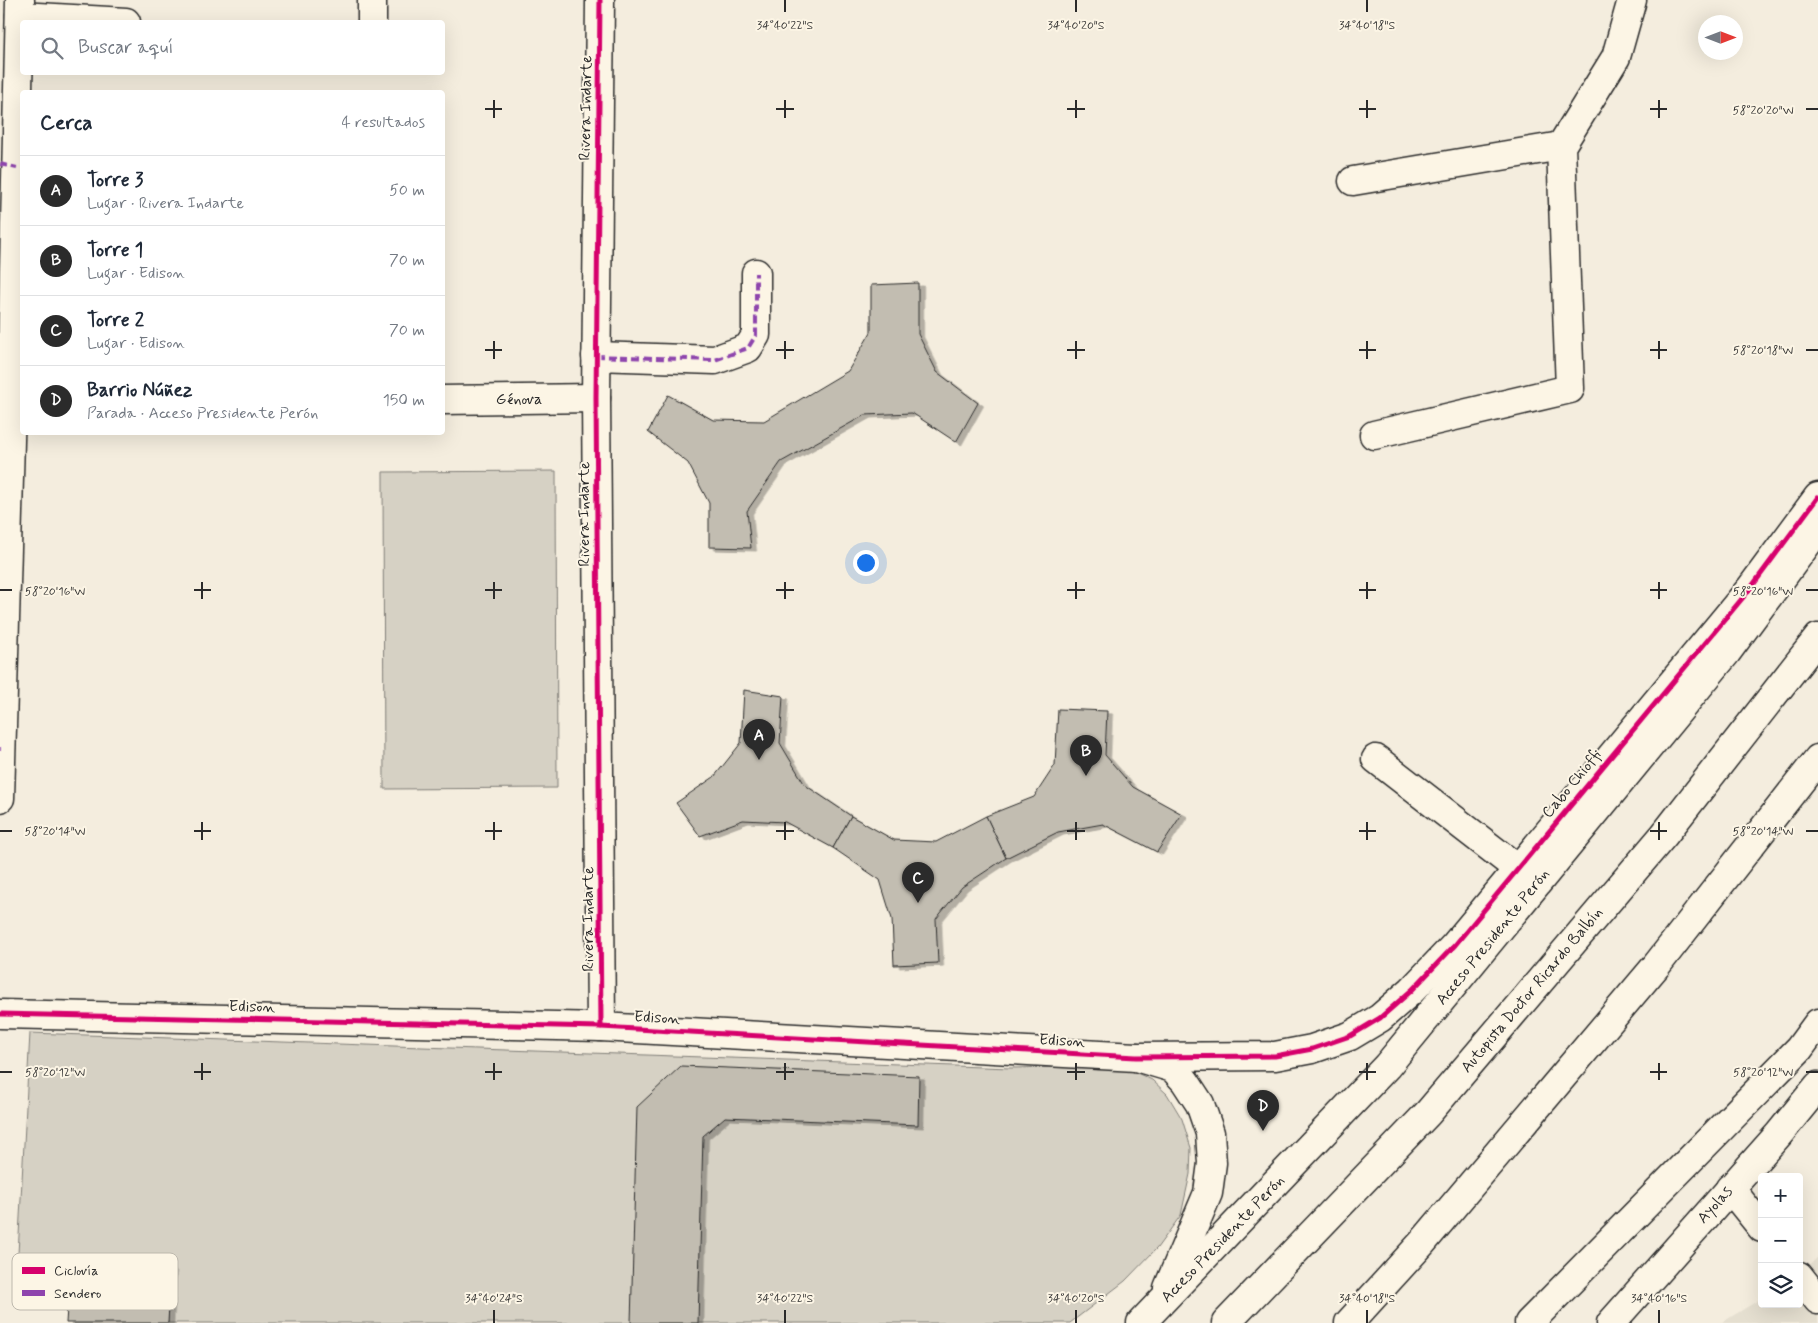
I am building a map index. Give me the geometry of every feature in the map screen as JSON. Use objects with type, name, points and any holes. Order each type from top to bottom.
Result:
[{"type":"main road","points":[[372,0],[372,20]]},
{"type":"main road","name":"Rivera Indarte","points":[[600,0],[596,398],[601,1027]]},
{"type":"main road","points":[[1374,435],[1570,389],[1561,146],[1616,57],[1632,0]]},
{"type":"main road","points":[[0,798],[11,405],[13,167],[20,8],[111,20]]},
{"type":"main road","points":[[1354,181],[1561,146]]},
{"type":"main road","points":[[596,356],[716,360],[748,348],[756,335],[756,273]]},
{"type":"main road","name":"Génova","points":[[445,400],[596,398]]},
{"type":"main road","name":"Cabo Chioffi","points":[[1312,1049],[1350,1036],[1380,1018],[1412,990],[1455,945],[1750,590],[1818,497]]},
{"type":"main road","name":"Acceso Presidente Perón","points":[[1141,1323],[1387,1066],[1727,652],[1818,529]]},
{"type":"main road","name":"Autopista Doctor Ricardo Balbín","points":[[1226,1323],[1428,1113],[1664,835],[1818,638]]},
{"type":"main road","points":[[1376,759],[1518,869]]},
{"type":"main road","points":[[1349,1323],[1422,1243],[1656,966],[1818,759]]},
{"type":"main road","name":"Edison","points":[[0,1014],[601,1027],[1136,1057],[1275,1056],[1312,1049]]},
{"type":"main road","points":[[1529,1323],[1809,1041],[1818,1023]]},
{"type":"main road","points":[[1136,1057],[1173,1068],[1185,1081],[1200,1104],[1210,1133],[1212,1163],[1208,1193],[1162,1303]]},
{"type":"main road","name":"Ayolas","points":[[1611,1323],[1779,1134],[1818,1086]]},
{"type":"main road","points":[[1730,1188],[1758,1223]]},
{"type":"main road","points":[[1803,1281],[1818,1300]]},
{"type":"shaded area","points":[[556,471],[557,788],[384,789],[383,472]]},
{"type":"shaded area","points":[[30,1033],[1010,1068],[1117,1066],[1152,1080],[1167,1094],[1182,1119],[1191,1148],[1190,1174],[1181,1215],[1157,1248],[1125,1281],[1070,1323],[168,1323],[169,1310],[178,1310],[178,1253],[18,1253]]},
{"type":"shaded area","points":[[1818,1257],[1818,1323],[1721,1323],[1758,1300],[1758,1308],[1803,1308],[1803,1271]]},
{"type":"building","points":[[918,283],[918,334],[937,372],[978,403],[956,442],[912,413],[865,415],[781,462],[747,511],[751,548],[709,547],[709,503],[688,463],[648,432],[668,395],[713,420],[764,421],[848,371],[871,332],[871,285]]},
{"type":"building","points":[[744,690],[783,696],[780,743],[805,785],[851,816],[833,848],[785,822],[743,820],[700,836],[676,803],[714,777],[741,743]]},
{"type":"building","points":[[1058,709],[1107,711],[1105,755],[1133,787],[1182,814],[1157,852],[1103,824],[1058,832],[1006,858],[986,816],[1034,797],[1055,765]]},
{"type":"building","points":[[851,816],[894,840],[936,842],[986,816],[1006,858],[962,887],[936,919],[938,963],[894,965],[892,919],[880,880],[833,848]]},
{"type":"building","points":[[681,1066],[919,1076],[918,1125],[725,1117],[703,1136],[698,1323],[631,1323],[637,1107]]},
{"type":"building","points":[[67,1310],[169,1310],[168,1323],[66,1323]]},
{"type":"marked path","points":[[0,164],[17,168]]},
{"type":"marked path","points":[[596,356],[715,360],[748,348],[756,335],[756,273]]},
{"type":"cycle path","points":[[600,0],[596,398],[601,1027]]},
{"type":"cycle path","points":[[0,1014],[601,1027],[1136,1057],[1275,1056],[1312,1049],[1350,1036],[1380,1018],[1412,990],[1455,945],[1750,589],[1818,497]]},
{"type":"place","name":"Torre 3","points":[[759,760]]},
{"type":"place","name":"Torre 1","points":[[1086,776]]},
{"type":"place","name":"Torre 2","points":[[918,903]]},
{"type":"place","name":"Barrio Núñez","points":[[1263,1131]]}]
